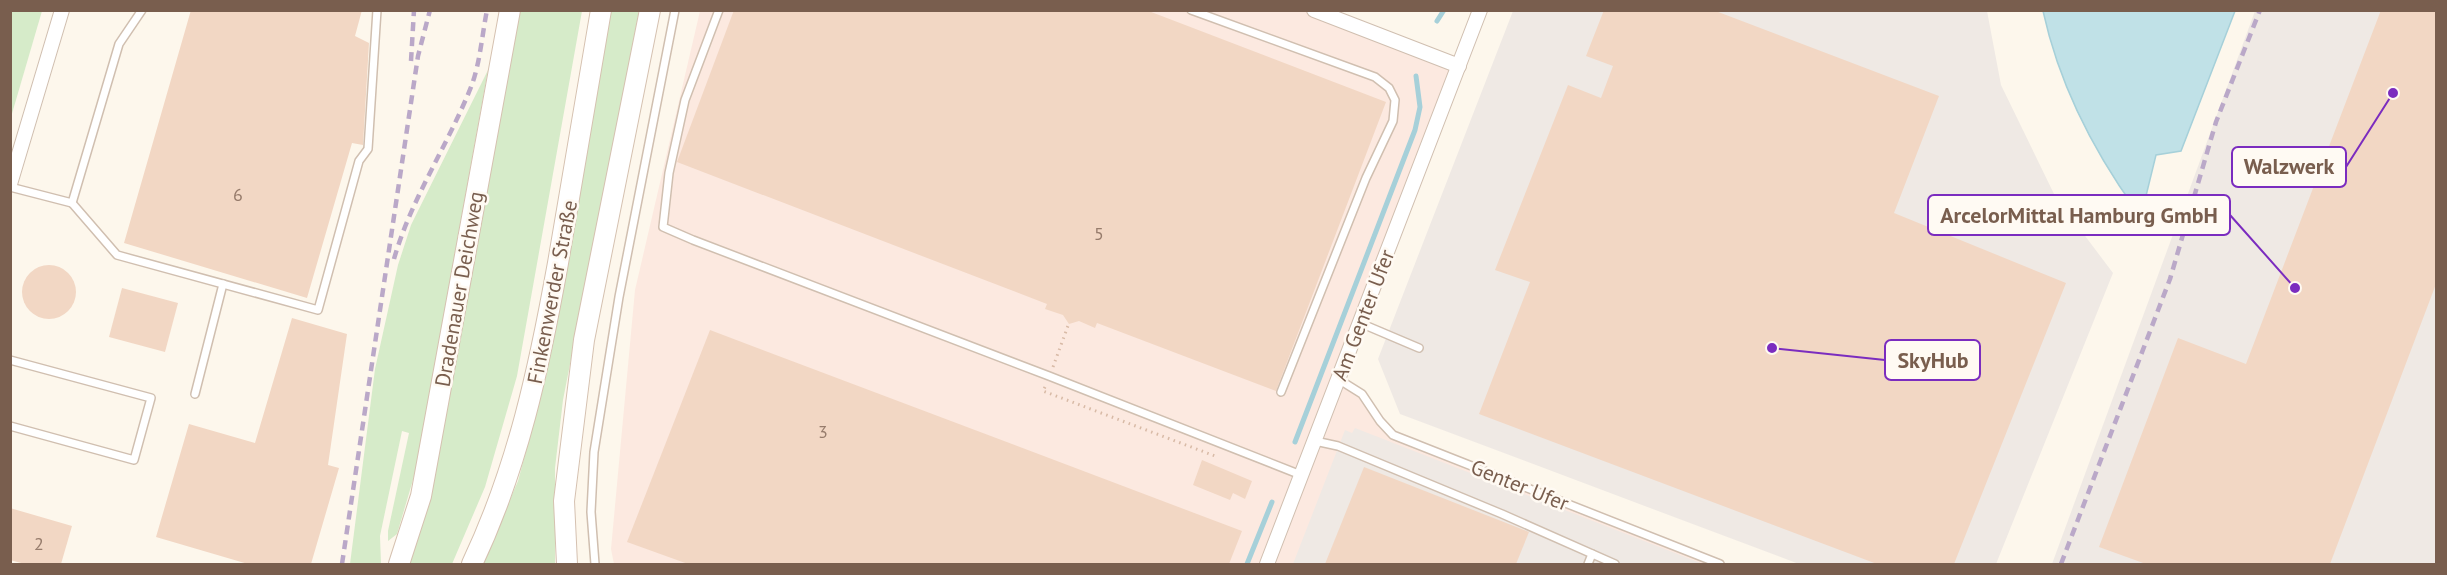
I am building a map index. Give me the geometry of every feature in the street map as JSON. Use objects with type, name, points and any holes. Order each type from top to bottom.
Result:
[{"type":"main road","name":"Dradenauer Deichweg","points":[[399,564],[421,496],[510,10]]},
{"type":"main road","name":"Finkenwerder Straße","points":[[472,564],[503,490],[532,394],[558,262],[601,10]]},
{"type":"main road","name":"Finkenwerder Straße","points":[[567,564],[566,483],[584,340],[650,10]]},
{"type":"street","points":[[10,186],[62,10]]},
{"type":"street","points":[[1314,10],[1459,66]]},
{"type":"street","name":"Am Genter Ufer","points":[[1267,564],[1480,10]]},
{"type":"lane","points":[[72,203],[119,44],[142,10]]},
{"type":"lane","points":[[10,186],[72,203],[117,255],[318,310],[359,161],[368,149],[377,10]]},
{"type":"lane","points":[[595,564],[591,512],[594,452],[619,297],[675,10]]},
{"type":"lane","points":[[719,10],[685,100],[669,174],[663,227],[1302,476]]},
{"type":"lane","points":[[1191,10],[1375,77],[1389,88],[1395,100],[1393,121],[1366,178],[1281,392]]},
{"type":"lane","points":[[195,394],[223,284]]},
{"type":"lane","points":[[1360,323],[1419,348]]},
{"type":"lane","points":[[10,360],[151,398],[134,460],[10,426]]},
{"type":"lane","name":"Genter Ufer","points":[[1338,379],[1362,394],[1393,435],[1720,564]]},
{"type":"lane","points":[[1315,441],[1338,446],[1615,564]]},
{"type":"lane","points":[[1588,564],[1592,554]]},
{"type":"shaded area","points":[[1301,10],[1459,66],[1338,379],[1359,394],[1385,420],[1395,436],[1708,564],[614,564],[611,549],[635,290],[700,11]]},
{"type":"shaded area","points":[[1513,11],[1987,11],[2001,85],[2055,196],[2113,273],[1996,564],[1799,564],[1400,414],[1378,359]]},
{"type":"shaded area","points":[[2255,11],[2436,11],[2436,564],[2052,564]]},
{"type":"shaded area","points":[[1355,428],[1703,564],[1293,564],[1345,430],[1352,433]]},
{"type":"green space","points":[[10,11],[42,11],[11,117]]},
{"type":"green space","points":[[519,11],[582,11],[517,376],[485,487],[452,564],[409,564],[429,499]]},
{"type":"green space","points":[[610,11],[639,11],[563,400],[555,468],[555,564],[482,564],[518,481],[547,373]]},
{"type":"green space","points":[[488,70],[415,473],[397,534],[388,541],[388,531],[409,433],[402,431],[380,536],[381,564],[350,564],[375,369],[398,265],[411,225]]},
{"type":"water","points":[[2043,11],[2235,11],[2181,151],[2156,155],[2144,204],[2136,210],[2105,163],[2079,115],[2058,64]]},
{"type":"building","points":[[191,10],[362,10],[355,36],[369,43],[363,145],[352,143],[307,298],[124,243]]},
{"type":"building","points":[[734,10],[1146,10],[1386,102],[1276,391],[1097,323],[1095,328],[1079,321],[1069,324],[1063,315],[1045,309],[1047,304],[677,162]]},
{"type":"building","points":[[1604,10],[1713,10],[1939,96],[1894,213],[2066,283],[1954,564],[1877,564],[1479,414],[1530,282],[1495,270],[1568,85],[1601,98],[1613,66],[1586,56]]},
{"type":"building","points":[[2381,10],[2436,10],[2436,284],[2330,564],[2146,564],[2099,547],[2178,338],[2246,364]]},
{"type":"building","points":[[44,265],[54,265],[64,269],[72,277],[76,292],[72,307],[64,315],[54,319],[44,319],[34,315],[26,307],[22,297],[22,287],[26,277],[34,269]]},
{"type":"building","points":[[122,288],[178,303],[165,352],[109,337]]},
{"type":"building","points":[[292,318],[347,334],[328,465],[339,468],[311,564],[248,564],[156,537],[189,424],[255,443]]},
{"type":"building","points":[[710,330],[1242,531],[1229,564],[688,564],[627,542]]},
{"type":"building","points":[[1202,460],[1252,481],[1245,499],[1233,493],[1230,500],[1193,485]]},
{"type":"building","points":[[1364,467],[1529,532],[1516,564],[1325,564]]},
{"type":"building","points":[[10,508],[72,526],[61,564],[25,564],[10,560]]},
{"type":"waterway","points":[[1437,21],[1444,10]]},
{"type":"waterway","points":[[1295,442],[1415,130],[1420,107],[1416,76]]},
{"type":"waterway","points":[[1247,564],[1272,502]]},
{"type":"railway","points":[[411,61],[414,10]]},
{"type":"railway","points":[[342,564],[418,56],[430,10]]},
{"type":"railway","points":[[394,259],[410,215],[471,87],[479,59],[487,10]]},
{"type":"railway","points":[[2061,564],[2170,279],[2216,122],[2260,10]]},
{"type":"place","name":"Walzwerk","points":[[2393,93]]},
{"type":"place","name":"ArcelorMittal Hamburg GmbH","points":[[2295,288]]},
{"type":"place","name":"SkyHub","points":[[1772,348]]}]
